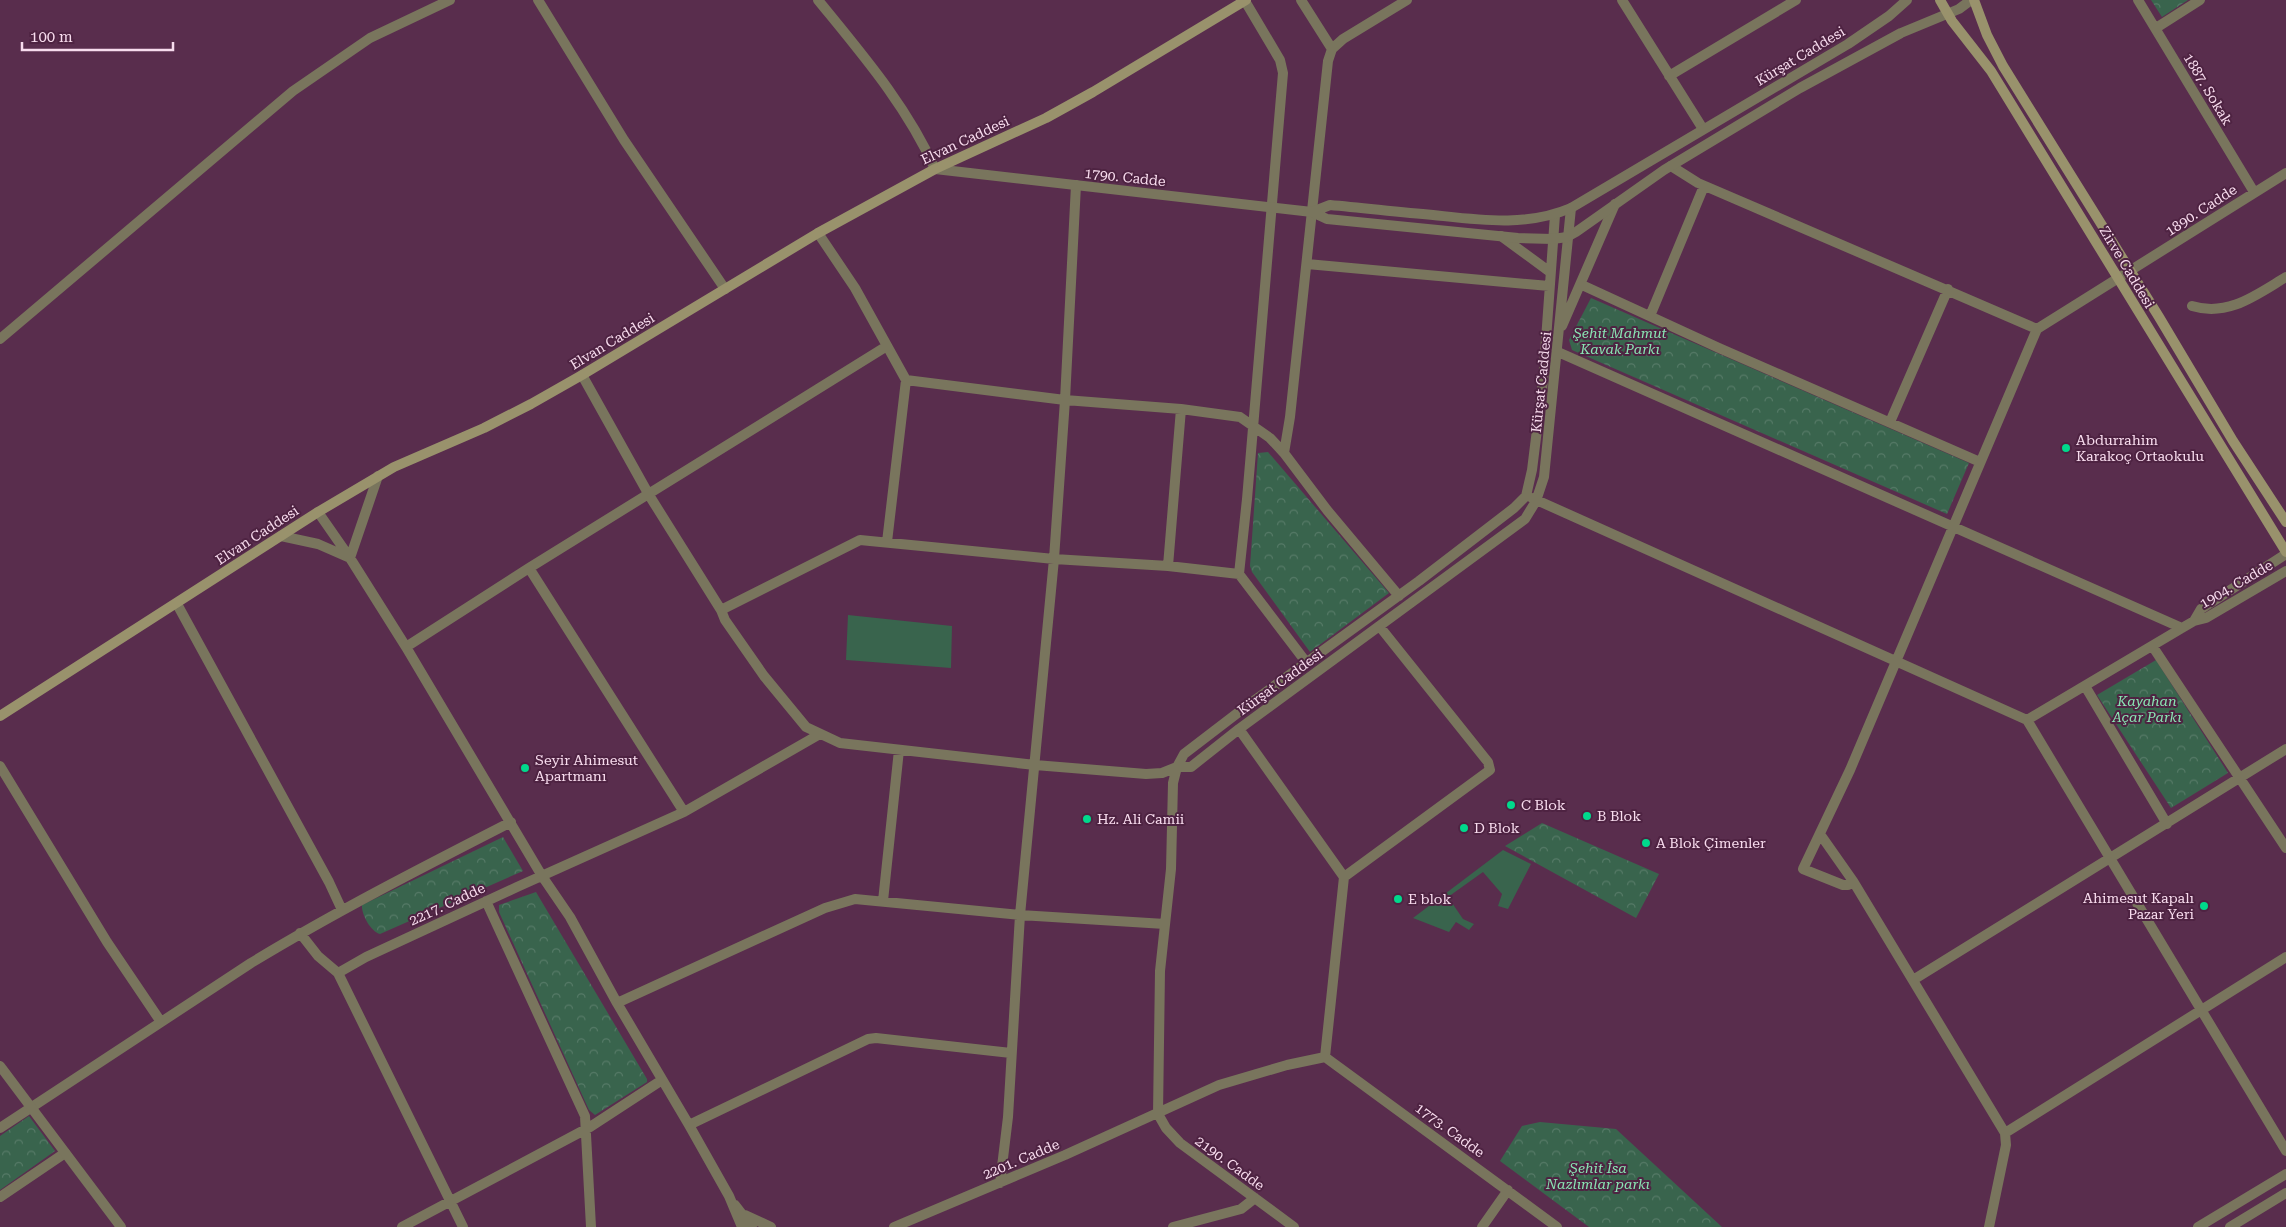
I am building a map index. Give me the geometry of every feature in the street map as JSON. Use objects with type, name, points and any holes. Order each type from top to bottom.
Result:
[{"type":"main road","name":"Elvan Caddesi","points":[[0,716],[318,512],[378,476],[394,467],[484,428],[582,375],[818,233],[935,169],[1046,118],[1093,92],[1245,0]]},
{"type":"main road","name":"Zirve Caddesi","points":[[1940,0],[1947,13],[1991,71],[2286,553]]},
{"type":"main road","name":"Zirve Caddesi","points":[[1972,0],[2003,66],[2131,271],[2233,441],[2286,522]]},
{"type":"street","points":[[0,339],[293,90],[370,38],[450,0]]},
{"type":"street","points":[[538,0],[624,140],[725,289]]},
{"type":"street","points":[[818,0],[882,79],[916,130],[935,169]]},
{"type":"street","points":[[1245,0],[1282,65],[1283,81],[1254,425],[1239,574],[1306,662]]},
{"type":"street","points":[[1301,0],[1332,49]]},
{"type":"street","points":[[1284,454],[1290,418],[1328,60],[1332,49],[1343,39],[1407,0]]},
{"type":"street","points":[[1622,0],[1703,129]]},
{"type":"street","points":[[1669,76],[1796,0]]},
{"type":"street","name":"Kürşat Caddesi","points":[[1555,215],[1543,381],[1532,470],[1526,496],[1514,508],[1399,596],[1306,662],[1184,754],[1177,766],[1191,767],[1239,729],[1380,628],[1525,519],[1536,501],[1544,477],[1571,208],[1848,44],[1889,16],[1907,0]]},
{"type":"street","name":"Kürşat Caddesi","points":[[1615,204],[1670,166],[1800,88],[1901,32],[1959,9],[1972,0]]},
{"type":"street","name":"1887. Sokak","points":[[2138,0],[2254,192]]},
{"type":"street","points":[[2156,28],[2200,0]]},
{"type":"street","points":[[1670,166],[1682,175],[1704,186],[2037,328],[1954,526],[1804,869],[1840,884],[1848,885],[1853,881]]},
{"type":"street","name":"1790. Cadde","points":[[935,169],[1312,212],[1327,220],[1554,239],[1567,237],[1615,204]]},
{"type":"street","name":"1890. Cadde","points":[[2037,328],[2286,173]]},
{"type":"street","points":[[1000,1183],[1008,1117],[1020,915],[1054,560],[1065,400],[1076,185]]},
{"type":"street","points":[[1650,316],[1704,186]]},
{"type":"street","points":[[1560,332],[1582,285],[1615,204]]},
{"type":"street","name":"1790. Cadde","points":[[1312,212],[1330,205],[1500,222],[1531,220],[1555,215],[1571,208]]},
{"type":"street","points":[[818,233],[855,288],[906,380],[887,542]]},
{"type":"street","points":[[1501,236],[1550,272]]},
{"type":"street","points":[[1307,264],[1549,286]]},
{"type":"street","points":[[2192,306],[2212,310],[2236,305],[2286,277]]},
{"type":"street","points":[[1582,285],[1980,462]]},
{"type":"street","points":[[1890,422],[1948,289]]},
{"type":"street","points":[[406,647],[529,568],[887,346]]},
{"type":"street","points":[[1558,352],[2182,628]]},
{"type":"street","points":[[582,375],[649,494],[721,610],[725,620],[764,676],[806,727],[840,743],[1035,765],[1146,774],[1162,773],[1177,766]]},
{"type":"street","points":[[906,380],[1065,400],[1181,409],[1240,417],[1254,425],[1284,454],[1327,510],[1399,596]]},
{"type":"street","points":[[1168,566],[1181,409]]},
{"type":"street","points":[[350,558],[378,476]]},
{"type":"street","points":[[1526,496],[2027,720],[2109,860],[2286,1152]]},
{"type":"street","points":[[318,512],[350,558],[406,647],[542,876],[570,917],[617,1003],[689,1125],[728,1196],[742,1227]]},
{"type":"street","points":[[281,536],[318,544],[350,558]]},
{"type":"street","points":[[721,610],[860,540],[1054,560],[1168,566],[1239,574]]},
{"type":"street","name":"1904. Cadde","points":[[2194,621],[2201,609],[2286,553]]},
{"type":"street","points":[[529,568],[684,812]]},
{"type":"street","name":"1904. Cadde","points":[[2194,621],[2206,618],[2286,571]]},
{"type":"street","points":[[177,604],[330,882],[342,910]]},
{"type":"street","points":[[2027,720],[2194,621]]},
{"type":"street","points":[[1344,877],[1490,770],[1488,762],[1380,628]]},
{"type":"street","points":[[2153,647],[2286,848]]},
{"type":"street","points":[[2085,686],[2167,824]]},
{"type":"street","points":[[1239,729],[1344,877],[1325,1057]]},
{"type":"street","name":"2217. Cadde","points":[[338,973],[366,957],[486,901],[684,812],[820,734]]},
{"type":"street","points":[[883,900],[899,750]]},
{"type":"street","points":[[1912,980],[2286,750]]},
{"type":"street","points":[[0,766],[107,942],[161,1022]]},
{"type":"street","points":[[1158,1114],[1160,971],[1171,869],[1173,782],[1177,766]]},
{"type":"street","points":[[0,1128],[251,963],[342,910],[511,822]]},
{"type":"street","points":[[1820,834],[1853,881],[2006,1133],[2006,1145],[1989,1227]]},
{"type":"street","points":[[617,1003],[841,902],[855,899],[883,900],[1020,915],[1165,924]]},
{"type":"street","points":[[486,901],[581,1105],[586,1129],[593,1224]]},
{"type":"street","points":[[300,934],[318,956],[338,973],[463,1227]]},
{"type":"street","points":[[2006,1133],[2286,957]]},
{"type":"street","points":[[689,1125],[868,1039],[876,1038],[1011,1053]]},
{"type":"street","name":"2201. Cadde","points":[[898,1226],[1219,1086],[1287,1065],[1325,1057]]},
{"type":"street","name":"1773. Cadde","points":[[1325,1057],[1557,1227]]},
{"type":"street","points":[[0,1066],[121,1227]]},
{"type":"street","points":[[402,1227],[586,1129],[662,1080]]},
{"type":"street","name":"2190. Cadde","points":[[1158,1114],[1166,1128],[1180,1143],[1294,1227]]},
{"type":"street","points":[[0,1197],[64,1153]]},
{"type":"street","points":[[2198,1227],[2286,1174]]},
{"type":"street","points":[[1482,1227],[1508,1190]]},
{"type":"street","points":[[2230,1227],[2286,1193]]},
{"type":"street","points":[[728,1196],[752,1227]]},
{"type":"street","points":[[1174,1227],[1241,1209],[1255,1198]]},
{"type":"street","points":[[742,1214],[771,1227]]},
{"type":"green space","points":[[2151,0],[2188,0],[2162,17]]},
{"type":"green space","name":"Şehit Mahmut Kavak Parkı","points":[[1591,298],[1969,463],[1947,514],[1572,350],[1569,340]]},
{"type":"green space","points":[[1268,452],[1389,593],[1310,652],[1252,572],[1250,566],[1258,453]]},
{"type":"green space","points":[[848,615],[952,626],[951,668],[846,660]]},
{"type":"green space","name":"Kayahan Açar Parkı","points":[[2156,660],[2228,773],[2171,808],[2097,695]]},
{"type":"green space","points":[[1542,823],[1659,874],[1636,918],[1505,846]]},
{"type":"green space","points":[[503,837],[523,871],[380,934],[373,930],[367,922],[362,905]]},
{"type":"green space","points":[[1503,850],[1531,864],[1508,909],[1498,906],[1502,894],[1483,872],[1448,897],[1463,919],[1474,924],[1469,930],[1456,922],[1449,932],[1413,918]]},
{"type":"green space","points":[[536,892],[647,1079],[647,1082],[595,1115],[589,1110],[499,912],[499,905]]},
{"type":"green space","points":[[29,1116],[55,1151],[0,1190],[0,1136]]},
{"type":"green space","name":"Şehit İsa Nazlımlar parkı","points":[[1540,1122],[1616,1129],[1722,1227],[1589,1227],[1500,1161],[1522,1126]]},
{"type":"place","name":"Abdurrahim Karakoç Ortaokulu","points":[[2066,448]]},
{"type":"place","name":"Seyir Ahimesut Apartmanı","points":[[525,768]]},
{"type":"place","name":"C Blok","points":[[1511,805]]},
{"type":"place","name":"B Blok","points":[[1587,816]]},
{"type":"place","name":"Hz. Ali Camii","points":[[1087,819]]},
{"type":"place","name":"D Blok","points":[[1464,828]]},
{"type":"place","name":"A Blok Çimenler","points":[[1646,843]]},
{"type":"place","name":"E blok","points":[[1398,899]]},
{"type":"place","name":"Ahimesut Kapalı Pazar Yeri","points":[[2204,906]]}]
